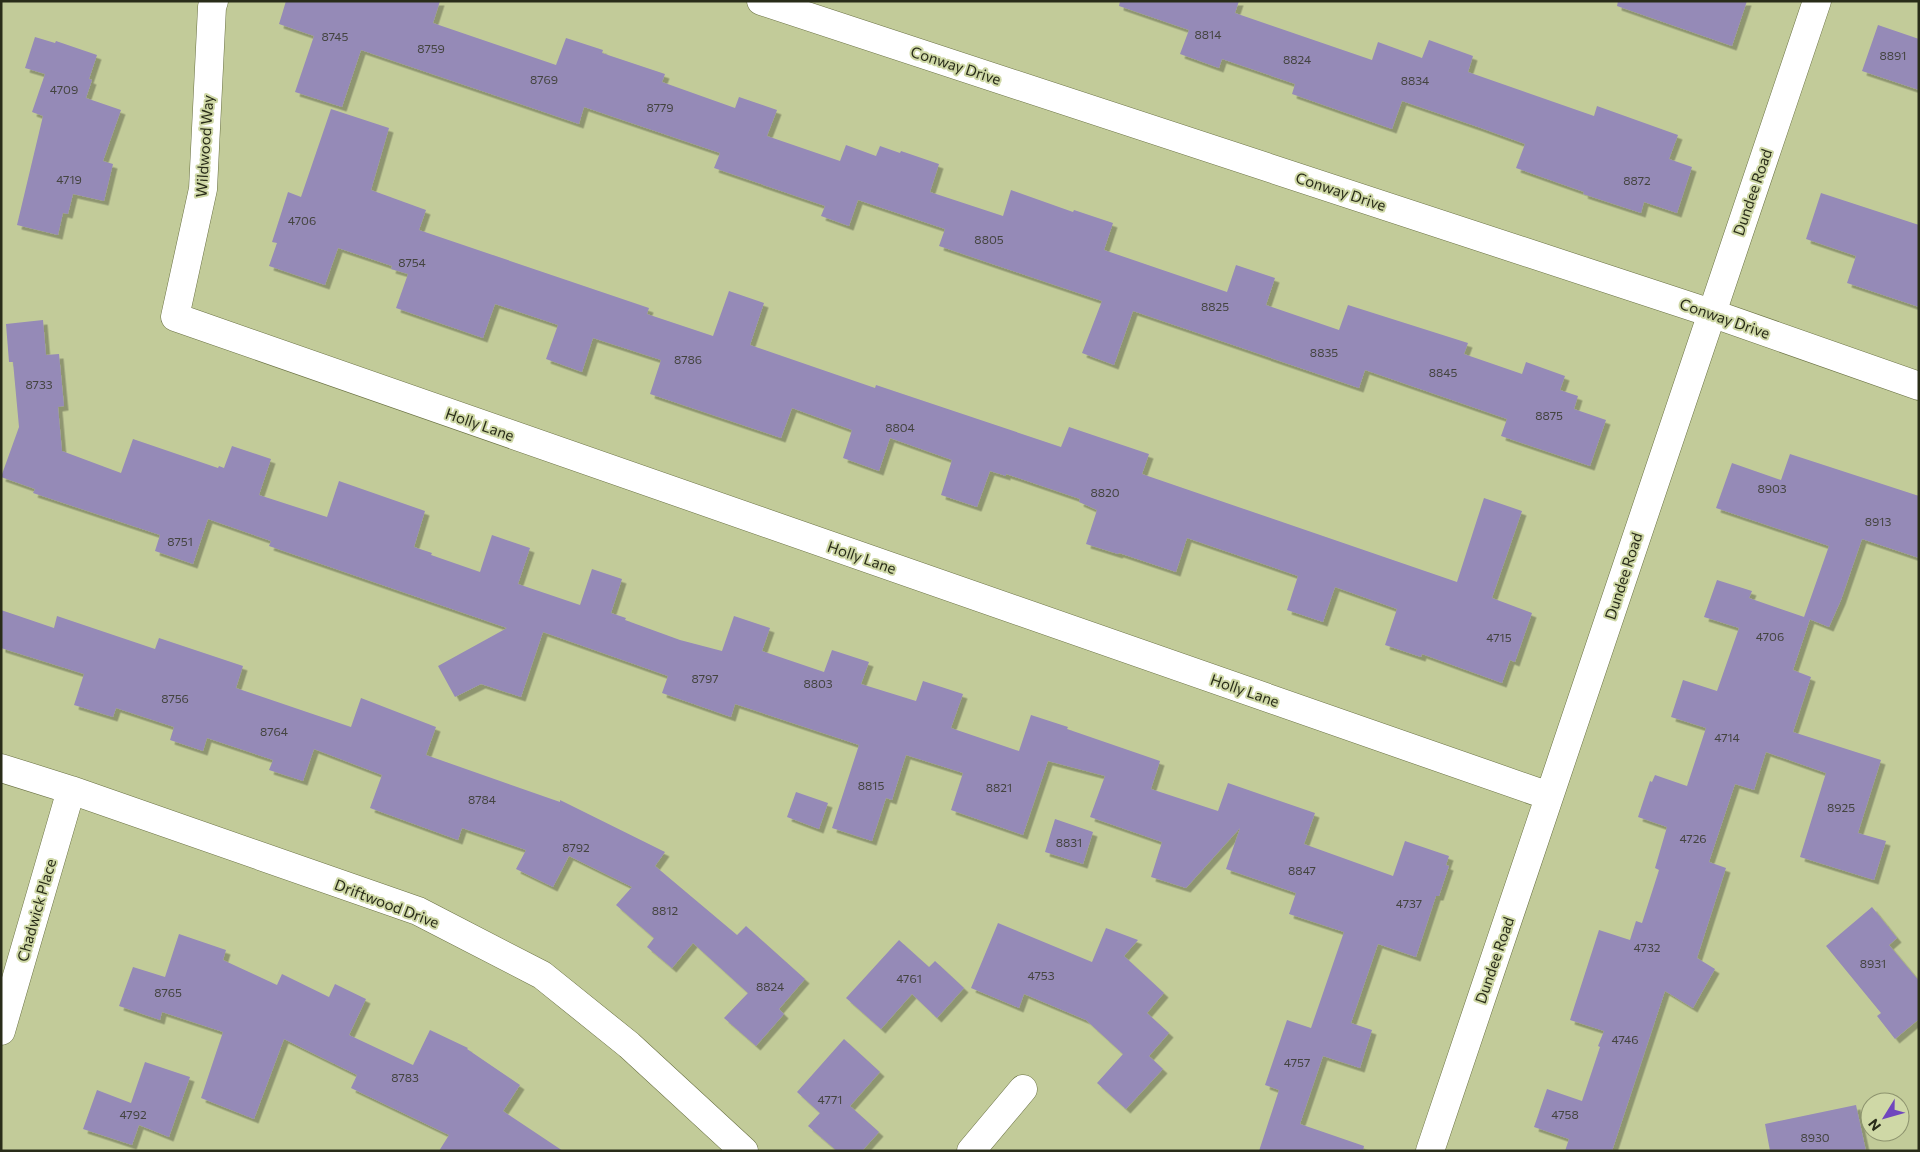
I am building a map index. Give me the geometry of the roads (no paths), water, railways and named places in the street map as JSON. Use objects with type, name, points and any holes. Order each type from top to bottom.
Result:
[{"type":"street","name":"Wildwood Way","points":[[175,318],[203,189],[212,7],[214,1]]},
{"type":"street","name":"Conway Drive","points":[[761,1],[1711,313],[1919,386]]},
{"type":"street","name":"Dundee Road","points":[[1430,1151],[1817,1]]},
{"type":"street","name":"Holly Lane","points":[[175,318],[1549,796]]},
{"type":"street","name":"Driftwood Drive","points":[[1,768],[71,790],[418,911],[542,975],[629,1045],[744,1151]]},
{"type":"street","name":"Chadwick Place","points":[[1,1030],[71,790]]},
{"type":"street","points":[[971,1151],[1023,1089]]}]
